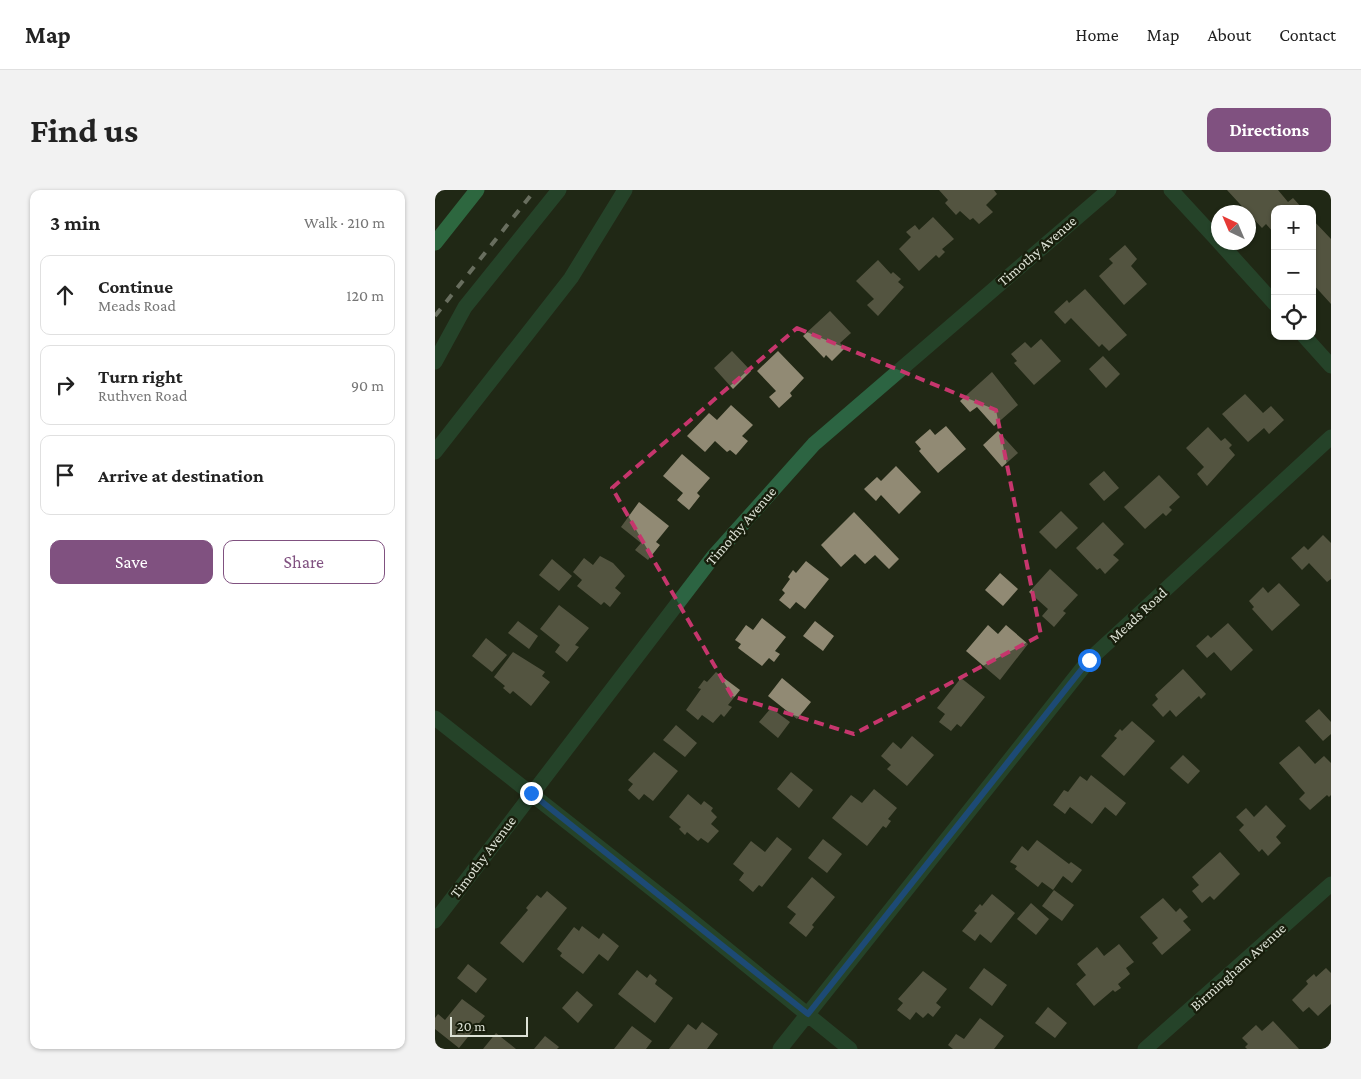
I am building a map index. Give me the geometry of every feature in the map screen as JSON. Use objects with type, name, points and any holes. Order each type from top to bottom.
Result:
[{"type":"highway","points":[[435,243],[477,190]]},
{"type":"street","points":[[435,362],[465,307],[559,190]]},
{"type":"street","points":[[435,452],[571,278],[625,190]]},
{"type":"street","name":"Timothy Avenue","points":[[435,921],[713,557],[814,444],[1109,190]]},
{"type":"street","points":[[1171,190],[1211,233]]},
{"type":"street","points":[[1226,250],[1271,300]]},
{"type":"street","points":[[1308,340],[1331,366]]},
{"type":"street","name":"Meads Road","points":[[780,1049],[1089,660],[1331,437]]},
{"type":"street","points":[[435,718],[850,1049]]},
{"type":"street","name":"Birmingham Avenue","points":[[1145,1049],[1331,884]]},
{"type":"highlighted area","points":[[797,328],[996,410],[1041,635],[854,734],[732,696],[612,488]]},
{"type":"building","points":[[939,190],[994,190],[997,194],[986,205],[993,212],[979,224],[973,218],[970,220],[960,211],[956,215],[945,203],[948,200]]},
{"type":"building","points":[[1227,190],[1278,190],[1288,202],[1293,198],[1299,205],[1271,205],[1271,230],[1266,224],[1262,228],[1256,221],[1256,205],[1241,205]]},
{"type":"building","points":[[933,217],[954,239],[942,249],[945,252],[939,258],[936,255],[919,271],[899,249],[911,237],[906,232],[915,225],[919,230]]},
{"type":"building","points":[[1316,223],[1331,239],[1331,304],[1316,287]]},
{"type":"building","points":[[1125,245],[1137,259],[1131,266],[1147,284],[1124,305],[1099,276],[1113,263],[1109,259]]},
{"type":"building","points":[[878,260],[891,274],[893,272],[901,279],[898,282],[904,287],[878,316],[867,305],[874,299],[856,281]]},
{"type":"building","points":[[1085,289],[1127,335],[1109,351],[1102,344],[1099,347],[1071,318],[1065,324],[1054,312],[1067,300],[1069,303]]},
{"type":"building","points":[[830,311],[851,333],[840,343],[845,348],[832,361],[826,355],[824,358],[803,336]]},
{"type":"building","points":[[1041,339],[1061,361],[1034,385],[1014,363],[1017,361],[1011,354],[1025,342],[1031,348]]},
{"type":"building","points":[[732,351],[751,371],[733,389],[714,368]]},
{"type":"building","points":[[778,351],[804,378],[790,393],[792,396],[779,408],[769,397],[776,391],[757,371]]},
{"type":"building","points":[[1103,356],[1120,374],[1106,388],[1089,369]]},
{"type":"building","points":[[992,372],[1018,405],[994,426],[977,407],[970,412],[960,401]]},
{"type":"building","points":[[1245,394],[1263,413],[1271,406],[1284,420],[1269,434],[1264,428],[1248,442],[1222,414]]},
{"type":"building","points":[[731,405],[753,425],[742,436],[748,441],[736,455],[730,450],[727,452],[715,441],[705,452],[687,436],[709,413],[717,420]]},
{"type":"building","points":[[946,426],[966,449],[938,473],[919,451],[921,449],[915,442],[930,429],[935,435]]},
{"type":"building","points":[[1208,427],[1221,441],[1225,438],[1232,445],[1229,448],[1235,455],[1207,486],[1197,474],[1204,467],[1186,448]]},
{"type":"building","points":[[998,431],[1018,453],[1002,467],[983,445]]},
{"type":"building","points":[[682,454],[710,478],[697,493],[700,496],[689,510],[677,500],[683,493],[663,476]]},
{"type":"building","points":[[896,466],[921,492],[899,514],[881,495],[876,501],[864,489],[877,477],[881,481]]},
{"type":"building","points":[[1104,471],[1119,488],[1104,501],[1089,484]]},
{"type":"building","points":[[1159,475],[1180,497],[1169,507],[1172,510],[1166,516],[1163,513],[1145,529],[1124,507]]},
{"type":"building","points":[[639,502],[669,526],[656,542],[660,545],[648,560],[635,550],[641,543],[621,527]]},
{"type":"building","points":[[1061,511],[1078,528],[1056,549],[1039,532]]},
{"type":"building","points":[[854,512],[899,559],[889,569],[875,555],[865,564],[855,554],[841,567],[821,545]]},
{"type":"building","points":[[1103,522],[1124,544],[1113,555],[1119,560],[1105,574],[1100,568],[1097,570],[1076,548]]},
{"type":"building","points":[[1323,535],[1331,543],[1331,579],[1327,582],[1309,563],[1302,570],[1291,558],[1304,546],[1308,550]]},
{"type":"building","points":[[600,556],[613,563],[625,576],[615,588],[621,593],[610,607],[604,602],[601,605],[577,586],[582,580],[573,572],[584,558],[593,565]]},
{"type":"building","points":[[552,559],[572,576],[559,591],[539,575]]},
{"type":"building","points":[[806,561],[829,579],[805,609],[796,602],[790,609],[779,600],[785,593],[782,590],[790,579],[788,577],[793,570],[796,573]]},
{"type":"building","points":[[1050,569],[1078,595],[1063,611],[1066,613],[1054,627],[1042,616],[1048,609],[1029,592]]},
{"type":"building","points":[[1000,573],[1018,589],[1003,606],[985,590]]},
{"type":"building","points":[[1279,583],[1300,605],[1272,631],[1252,609],[1254,607],[1249,601],[1263,587],[1268,593]]},
{"type":"building","points":[[559,605],[589,628],[575,645],[579,647],[567,662],[555,652],[560,645],[540,629]]},
{"type":"building","points":[[762,618],[786,637],[775,651],[780,654],[774,662],[769,658],[762,666],[738,648],[741,644],[735,640],[746,625],[753,630]]},
{"type":"building","points":[[518,621],[538,636],[529,649],[508,633]]},
{"type":"building","points":[[815,621],[834,636],[823,651],[803,636]]},
{"type":"building","points":[[1228,623],[1253,650],[1231,671],[1214,652],[1207,658],[1196,646],[1208,635],[1211,638]]},
{"type":"building","points":[[988,625],[998,634],[1006,625],[1028,644],[1000,680],[966,651]]},
{"type":"building","points":[[486,638],[507,655],[492,672],[472,656]]},
{"type":"building","points":[[513,652],[545,672],[542,676],[550,682],[531,706],[513,691],[510,694],[503,688],[505,686],[494,677]]},
{"type":"building","points":[[1183,669],[1206,694],[1201,699],[1199,696],[1176,717],[1170,710],[1163,717],[1152,705],[1158,699],[1155,695]]},
{"type":"building","points":[[716,672],[740,690],[728,705],[732,707],[724,717],[721,714],[713,723],[702,715],[698,720],[686,710],[701,689],[698,688],[704,680],[707,682]]},
{"type":"building","points":[[782,678],[811,702],[797,719],[768,696]]},
{"type":"building","points":[[961,678],[985,697],[961,727],[957,724],[951,731],[939,722],[945,714],[937,708]]},
{"type":"building","points":[[771,708],[790,722],[778,738],[759,722]]},
{"type":"building","points":[[1319,709],[1331,722],[1331,734],[1323,741],[1305,721]]},
{"type":"building","points":[[1132,721],[1155,741],[1124,776],[1101,756],[1117,738],[1114,736],[1120,729],[1122,731]]},
{"type":"building","points":[[676,725],[697,743],[685,757],[663,740]]},
{"type":"building","points":[[912,736],[934,755],[907,786],[887,769],[891,765],[881,756],[893,742],[901,749]]},
{"type":"building","points":[[1299,746],[1315,764],[1324,756],[1331,763],[1331,795],[1329,797],[1327,795],[1310,810],[1299,799],[1305,793],[1279,763]]},
{"type":"building","points":[[654,752],[678,771],[653,801],[644,794],[639,800],[628,790],[633,784],[628,780]]},
{"type":"building","points":[[1183,755],[1200,771],[1188,784],[1170,768]]},
{"type":"building","points":[[791,772],[813,790],[799,808],[777,789]]},
{"type":"building","points":[[1091,775],[1126,803],[1116,816],[1105,807],[1092,824],[1070,807],[1065,814],[1053,805],[1064,790],[1068,792],[1080,776],[1087,781]]},
{"type":"building","points":[[874,789],[897,808],[888,819],[891,821],[886,828],[883,826],[867,846],[832,818],[851,795],[862,803]]},
{"type":"building","points":[[688,794],[701,805],[704,801],[713,808],[711,811],[717,817],[711,824],[719,831],[708,843],[701,838],[698,841],[687,832],[685,835],[679,829],[681,827],[669,817]]},
{"type":"building","points":[[1266,805],[1286,826],[1276,837],[1281,843],[1268,856],[1262,849],[1259,852],[1239,830],[1244,825],[1236,817],[1246,808],[1254,817]]},
{"type":"building","points":[[777,837],[792,849],[762,887],[759,885],[753,892],[739,880],[744,873],[733,864],[751,841],[765,852]]},
{"type":"building","points":[[823,839],[842,854],[827,873],[808,858]]},
{"type":"building","points":[[1037,840],[1069,864],[1071,862],[1082,870],[1072,883],[1063,876],[1053,890],[1042,882],[1038,887],[1015,869],[1017,866],[1010,862],[1022,846],[1028,851]]},
{"type":"building","points":[[1220,852],[1240,874],[1214,900],[1210,896],[1202,903],[1192,891],[1199,885],[1192,877]]},
{"type":"building","points":[[812,877],[835,897],[812,925],[814,927],[806,937],[789,923],[796,914],[787,907]]},
{"type":"building","points":[[1054,890],[1074,905],[1062,921],[1042,906]]},
{"type":"building","points":[[547,891],[567,908],[523,963],[500,943],[528,910],[526,908],[537,895],[541,898]]},
{"type":"building","points":[[992,894],[1015,913],[991,943],[980,934],[975,941],[962,931],[977,913],[974,911],[980,904],[982,906]]},
{"type":"building","points":[[1163,898],[1176,912],[1180,908],[1188,917],[1183,921],[1191,930],[1162,955],[1152,943],[1158,938],[1140,917]]},
{"type":"building","points":[[1031,903],[1049,919],[1036,935],[1017,919]]},
{"type":"building","points":[[582,926],[599,939],[603,933],[619,946],[608,961],[599,954],[583,974],[560,956],[562,953],[557,949],[574,927],[579,931]]},
{"type":"building","points":[[1119,944],[1134,962],[1126,968],[1130,974],[1118,984],[1121,988],[1115,992],[1113,990],[1094,1006],[1076,984],[1086,975],[1077,964],[1097,947],[1104,956]]},
{"type":"building","points":[[468,964],[487,979],[476,993],[457,978]]},
{"type":"building","points":[[984,968],[1007,985],[992,1006],[969,988]]},
{"type":"building","points":[[1326,968],[1331,973],[1331,1004],[1318,1016],[1309,1007],[1303,1012],[1292,1000],[1308,984],[1306,981],[1314,974],[1316,977]]},
{"type":"building","points":[[637,970],[647,978],[650,974],[657,980],[655,984],[673,998],[655,1023],[618,994]]},
{"type":"building","points":[[923,971],[947,989],[936,1003],[941,1007],[933,1017],[928,1013],[923,1018],[916,1012],[910,1020],[897,1010],[903,1003],[898,999]]},
{"type":"building","points":[[577,991],[593,1005],[578,1023],[562,1008]]},
{"type":"building","points":[[462,999],[485,1016],[459,1048],[435,1029],[435,1018],[438,1014],[445,1020]]},
{"type":"building","points":[[1048,1007],[1067,1023],[1055,1038],[1035,1023]]},
{"type":"building","points":[[980,1018],[1004,1036],[994,1049],[953,1049],[948,1045],[956,1034],[964,1039]]},
{"type":"building","points":[[1273,1021],[1299,1049],[1247,1049],[1245,1047],[1248,1044],[1242,1038],[1256,1025],[1262,1031]]},
{"type":"building","points":[[702,1022],[718,1034],[707,1049],[669,1049],[688,1024],[696,1030]]},
{"type":"building","points":[[632,1026],[652,1041],[646,1049],[614,1049]]},
{"type":"building","points":[[496,1033],[516,1049],[483,1049]]},
{"type":"building","points":[[545,1036],[559,1047],[557,1049],[534,1049]]},
{"type":"railway","points":[[435,316],[535,190]]},
{"type":"route","points":[[531,793],[808,1014],[1089,660]]}]
